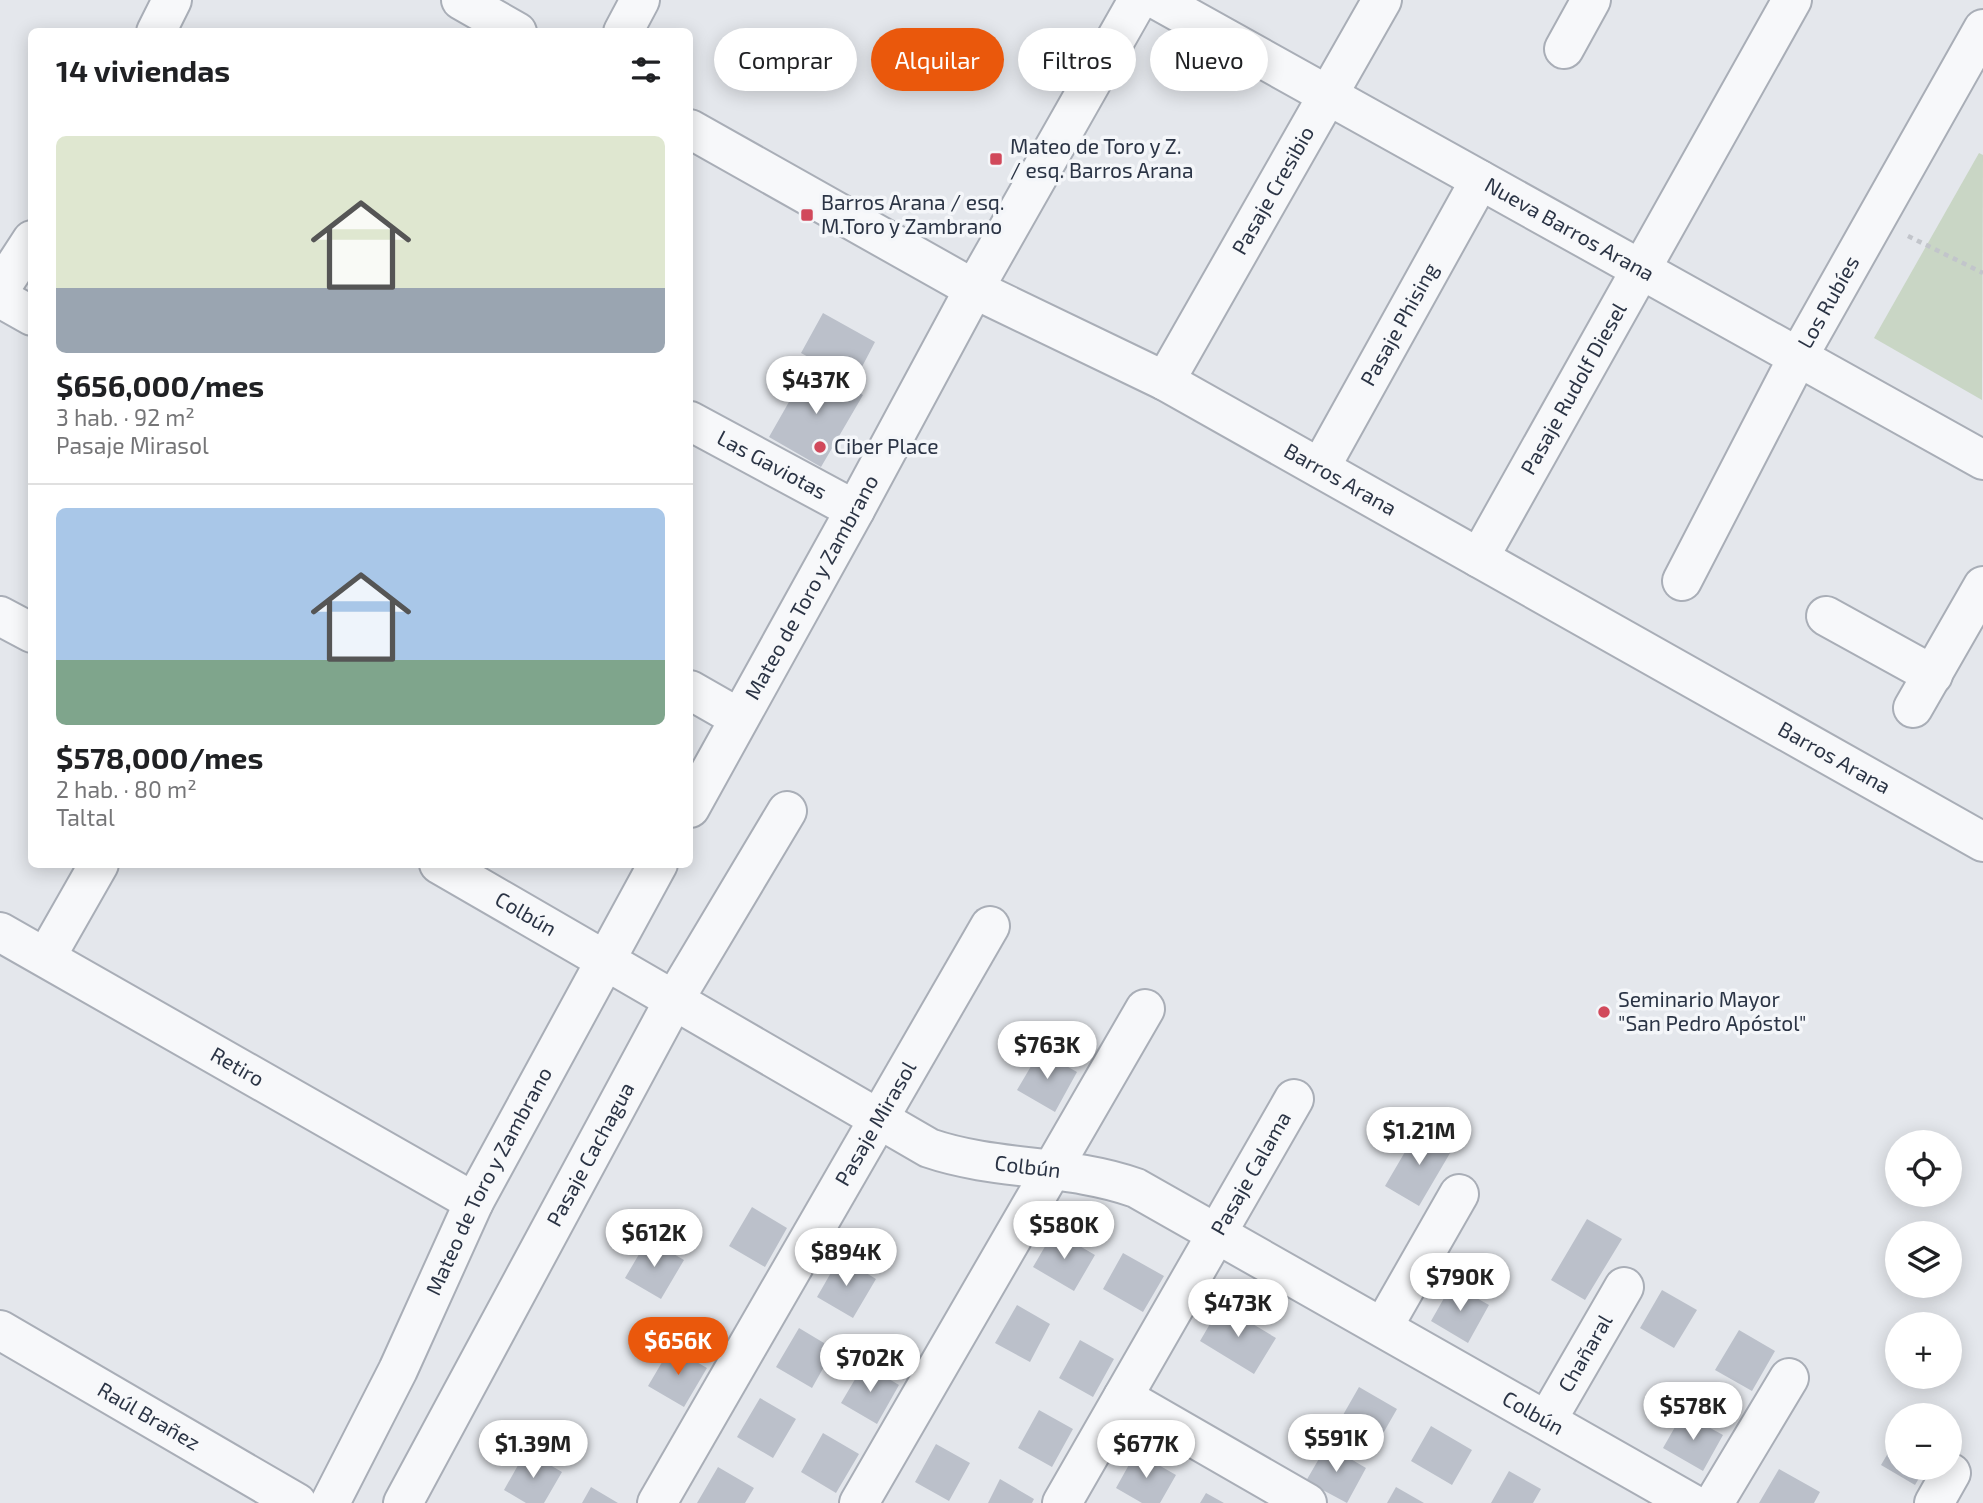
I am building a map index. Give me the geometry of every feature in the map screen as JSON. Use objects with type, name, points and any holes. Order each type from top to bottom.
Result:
[{"type":"street","points":[[158,28],[172,0]]},
{"type":"street","points":[[461,0],[510,28]]},
{"type":"street","points":[[625,28],[640,0]]},
{"type":"street","name":"Mateo de Toro y Zambrano","points":[[693,802],[974,289],[1138,0]]},
{"type":"street","name":"Nueva Barros Arana","points":[[1157,0],[1983,460]]},
{"type":"street","name":"Pasaje Cresibio","points":[[1164,381],[1382,0]]},
{"type":"street","points":[[1564,49],[1591,0]]},
{"type":"street","name":"Pasaje Rudolf Diesel","points":[[1479,558],[1792,0]]},
{"type":"street","name":"Los Rubíes","points":[[1682,581],[1798,357],[1983,29]]},
{"type":"street","name":"Barros Arana","points":[[693,131],[974,289],[1164,381],[1983,842]]},
{"type":"street","name":"Pasaje Phising","points":[[1320,468],[1480,180]]},
{"type":"street","points":[[0,289],[28,246]]},
{"type":"street","points":[[0,298],[28,314]]},
{"type":"street","name":"Las Gaviotas","points":[[693,423],[855,510]]},
{"type":"street","points":[[1913,708],[1983,586]]},
{"type":"street","points":[[0,616],[28,631]]},
{"type":"street","points":[[1826,616],[1933,675]]},
{"type":"street","points":[[693,692],[739,718]]},
{"type":"street","name":"Pasaje Cachagua","points":[[403,1503],[674,1000],[787,811]]},
{"type":"street","points":[[46,957],[97,868]]},
{"type":"street","name":"Colbún","points":[[446,868],[929,1149],[964,1159],[1083,1173],[1136,1188],[1547,1420],[1680,1500]]},
{"type":"street","name":"Mateo de Toro y Zambrano","points":[[330,1503],[398,1370],[474,1202],[656,868]]},
{"type":"street","name":"Pasaje Mirasol","points":[[657,1503],[990,926]]},
{"type":"street","name":"Retiro","points":[[0,932],[474,1202]]},
{"type":"street","points":[[859,1503],[1145,1009]]},
{"type":"street","name":"Pasaje Calama","points":[[1062,1503],[1294,1099]]},
{"type":"street","points":[[1383,1327],[1459,1194]]},
{"type":"street","name":"Chañaral","points":[[1547,1420],[1624,1287]]},
{"type":"street","name":"Raúl Brañez","points":[[0,1330],[297,1503]]},
{"type":"street","points":[[1714,1503],[1789,1378]]},
{"type":"street","points":[[1124,1396],[1307,1503]]},
{"type":"path","points":[[1876,220],[1983,273]]},
{"type":"green space","points":[[1979,153],[1983,155],[1982,400],[1874,338]]},
{"type":"building","points":[[823,313],[875,342],[854,382],[801,353]]},
{"type":"building","points":[[810,365],[863,395],[821,467],[769,437]]},
{"type":"building","points":[[1040,1051],[1077,1072],[1055,1112],[1017,1090]]},
{"type":"building","points":[[1419,1128],[1453,1148],[1419,1206],[1385,1186]]},
{"type":"building","points":[[752,1207],[787,1228],[765,1267],[729,1246]]},
{"type":"building","points":[[1587,1219],[1622,1239],[1585,1300],[1551,1280]]},
{"type":"building","points":[[1054,1231],[1095,1255],[1074,1291],[1033,1267]]},
{"type":"building","points":[[648,1239],[684,1260],[661,1299],[625,1278]]},
{"type":"building","points":[[1123,1253],[1164,1276],[1143,1312],[1103,1289]]},
{"type":"building","points":[[840,1257],[876,1279],[853,1318],[817,1297]]},
{"type":"building","points":[[1452,1284],[1489,1305],[1468,1343],[1431,1321]]},
{"type":"building","points":[[1662,1290],[1697,1310],[1674,1348],[1640,1328]]},
{"type":"building","points":[[1017,1305],[1050,1324],[1030,1362],[995,1343]]},
{"type":"building","points":[[1221,1305],[1276,1338],[1254,1374],[1200,1341]]},
{"type":"building","points":[[799,1328],[834,1349],[812,1388],[776,1367]]},
{"type":"building","points":[[1739,1330],[1775,1351],[1752,1391],[1715,1370]]},
{"type":"building","points":[[1080,1340],[1114,1359],[1093,1397],[1059,1378]]},
{"type":"building","points":[[671,1347],[707,1368],[684,1407],[648,1386]]},
{"type":"building","points":[[864,1364],[899,1385],[877,1424],[841,1403]]},
{"type":"building","points":[[1359,1387],[1397,1409],[1377,1444],[1339,1422]]},
{"type":"building","points":[[760,1398],[796,1419],[773,1458],[737,1437]]},
{"type":"building","points":[[1039,1410],[1073,1429],[1052,1467],[1018,1448]]},
{"type":"building","points":[[1683,1413],[1723,1435],[1703,1471],[1663,1448]]},
{"type":"building","points":[[1431,1426],[1472,1450],[1452,1485],[1411,1461]]},
{"type":"building","points":[[823,1433],[859,1454],[836,1493],[801,1472]]},
{"type":"building","points":[[936,1444],[970,1463],[949,1501],[915,1482]]},
{"type":"building","points":[[1327,1445],[1366,1468],[1347,1503],[1306,1481]]},
{"type":"building","points":[[526,1451],[562,1472],[544,1503],[526,1503],[504,1490]]},
{"type":"building","points":[[1136,1452],[1176,1475],[1160,1503],[1142,1503],[1116,1488]]},
{"type":"building","points":[[718,1467],[754,1488],[745,1503],[697,1503]]},
{"type":"building","points":[[1779,1469],[1820,1492],[1814,1503],[1759,1503]]},
{"type":"building","points":[[1509,1471],[1541,1489],[1533,1503],[1491,1503]]},
{"type":"building","points":[[1000,1479],[1034,1499],[1032,1503],[988,1503]]},
{"type":"building","points":[[591,1487],[618,1503],[582,1503]]},
{"type":"building","points":[[1396,1487],[1424,1503],[1387,1503]]},
{"type":"building","points":[[1206,1493],[1224,1503],[1200,1503]]},
{"type":"place","name":"Mateo de Toro y Z. / esq. Barros Arana","points":[[996,159]]},
{"type":"place","name":"Barros Arana / esq. M.Toro y Zambrano","points":[[807,215]]},
{"type":"place","name":"Ciber Place","points":[[820,447]]},
{"type":"place","name":"Seminario Mayor \"San Pedro Apóstol\"","points":[[1604,1012]]}]
